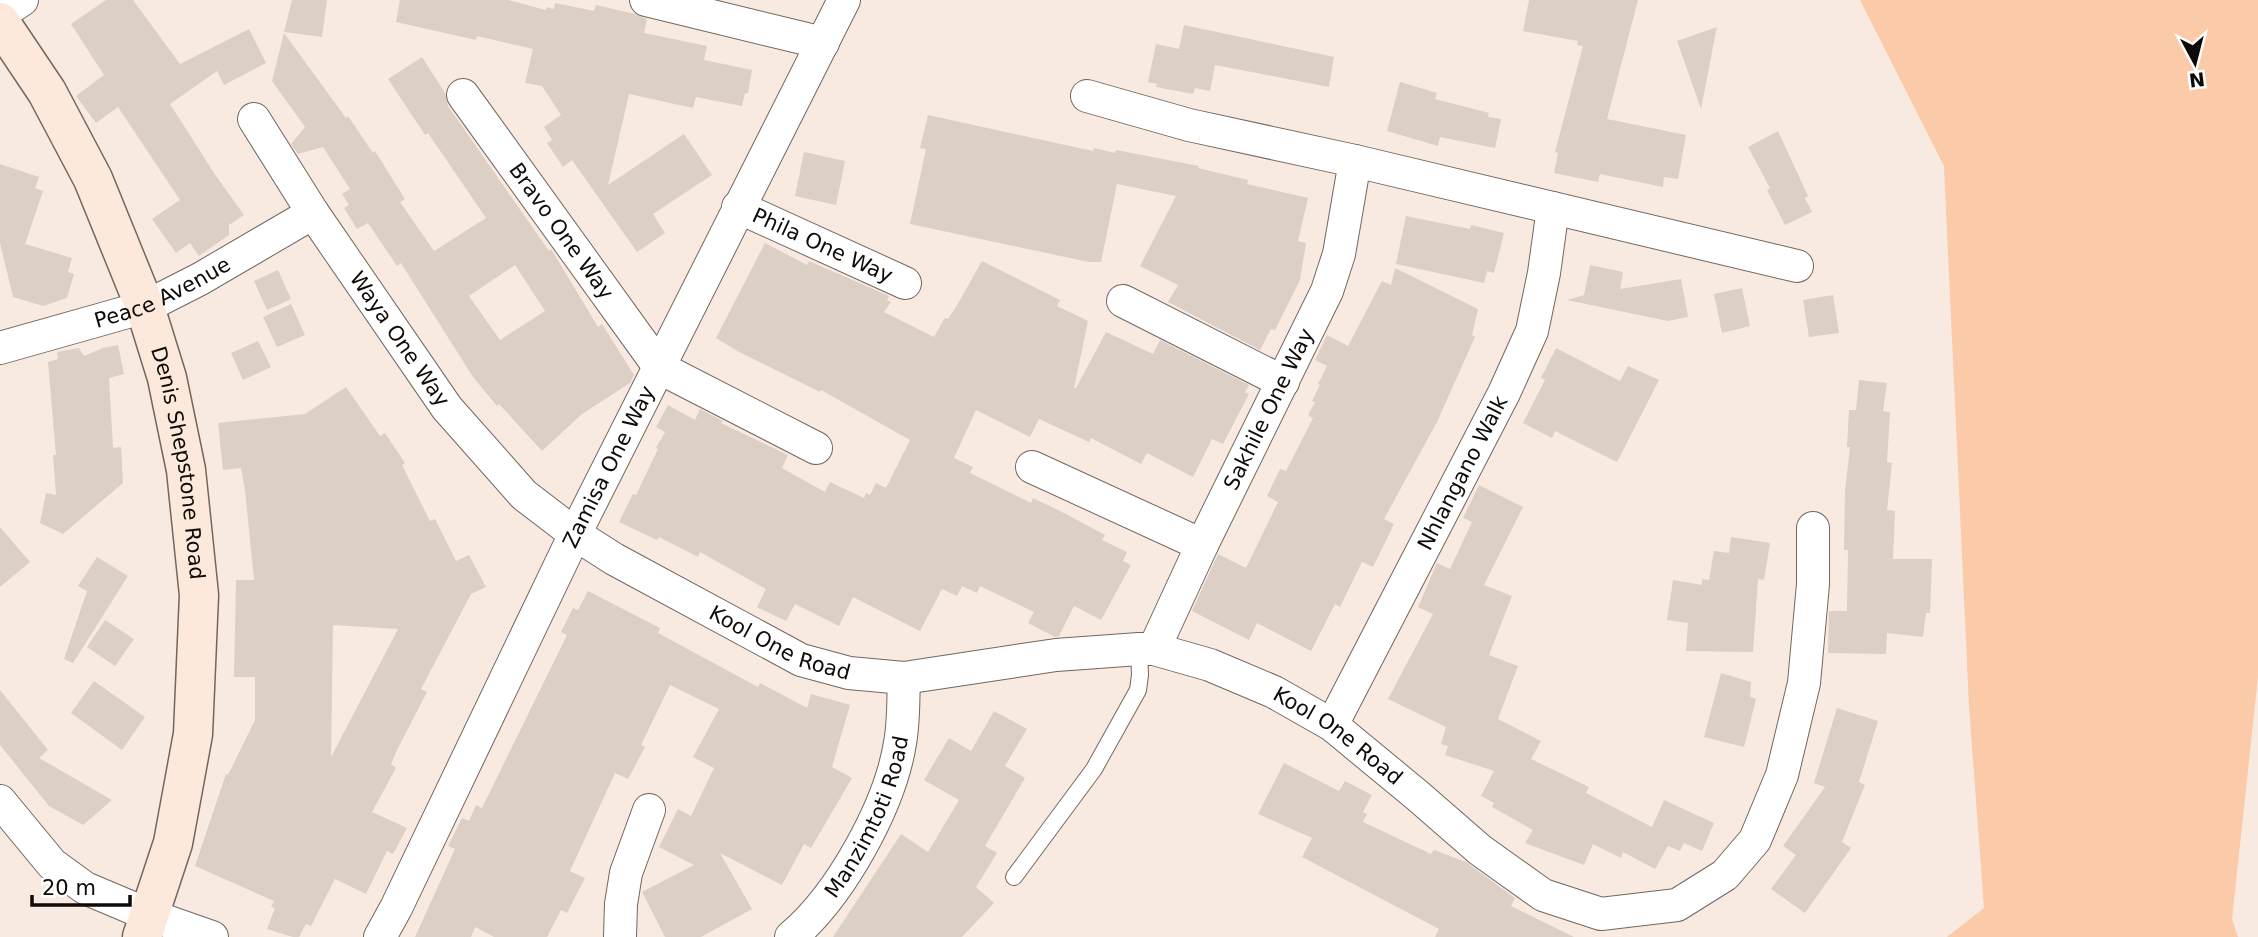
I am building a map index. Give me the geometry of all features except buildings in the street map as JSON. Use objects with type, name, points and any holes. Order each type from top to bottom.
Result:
[{"type":"street","points":[[0,14],[22,0]]},
{"type":"street","points":[[646,0],[823,43]]},
{"type":"street","name":"Zamisa One Way","points":[[380,937],[575,534],[845,0]]},
{"type":"street","name":"Denis Shepstone Road","points":[[0,22],[47,92],[93,179],[145,307],[167,378],[186,470],[199,595],[193,734],[173,843],[146,926]]},
{"type":"street","name":"Bravo One Way","points":[[463,95],[660,368]]},
{"type":"street","points":[[1087,96],[1189,125],[1355,160],[1797,266]]},
{"type":"street","name":"Waya One Way","points":[[254,119],[313,213],[447,408],[524,495],[575,534]]},
{"type":"street","name":"Sakhile One Way","points":[[1146,649],[1202,545],[1327,291],[1335,266],[1355,160]]},
{"type":"street","name":"Phila One Way","points":[[738,207],[905,283]]},
{"type":"street","name":"Nhlangano Walk","points":[[1332,725],[1504,393],[1532,331],[1553,208]]},
{"type":"street","name":"Peace Avenue","points":[[0,348],[145,307],[200,279],[313,213]]},
{"type":"street","points":[[1123,301],[1283,382]]},
{"type":"street","points":[[660,368],[816,448]]},
{"type":"street","points":[[1032,467],[1202,545]]},
{"type":"street","name":"Kool One Road","points":[[575,534],[614,559],[801,660],[849,673],[904,678],[1056,655],[1146,649],[1210,666],[1274,692],[1332,725],[1480,850],[1543,895],[1601,914],[1677,905],[1725,875],[1755,840],[1782,775],[1804,683],[1813,584],[1813,528]]},
{"type":"street","name":"Manzimtoti Road","points":[[791,937],[826,901],[868,834],[886,792],[901,742],[904,678]]},
{"type":"street","points":[[0,801],[52,864],[85,888],[146,926],[212,937]]},
{"type":"street","points":[[620,937],[626,873],[649,810]]},
{"type":"lane","points":[[1014,877],[1094,769],[1138,690],[1146,649]]},
{"type":"shaded area","points":[[1860,0],[2258,0],[2258,677],[2232,919],[2238,937],[1947,937],[1984,908],[1969,706],[1944,166]]}]
